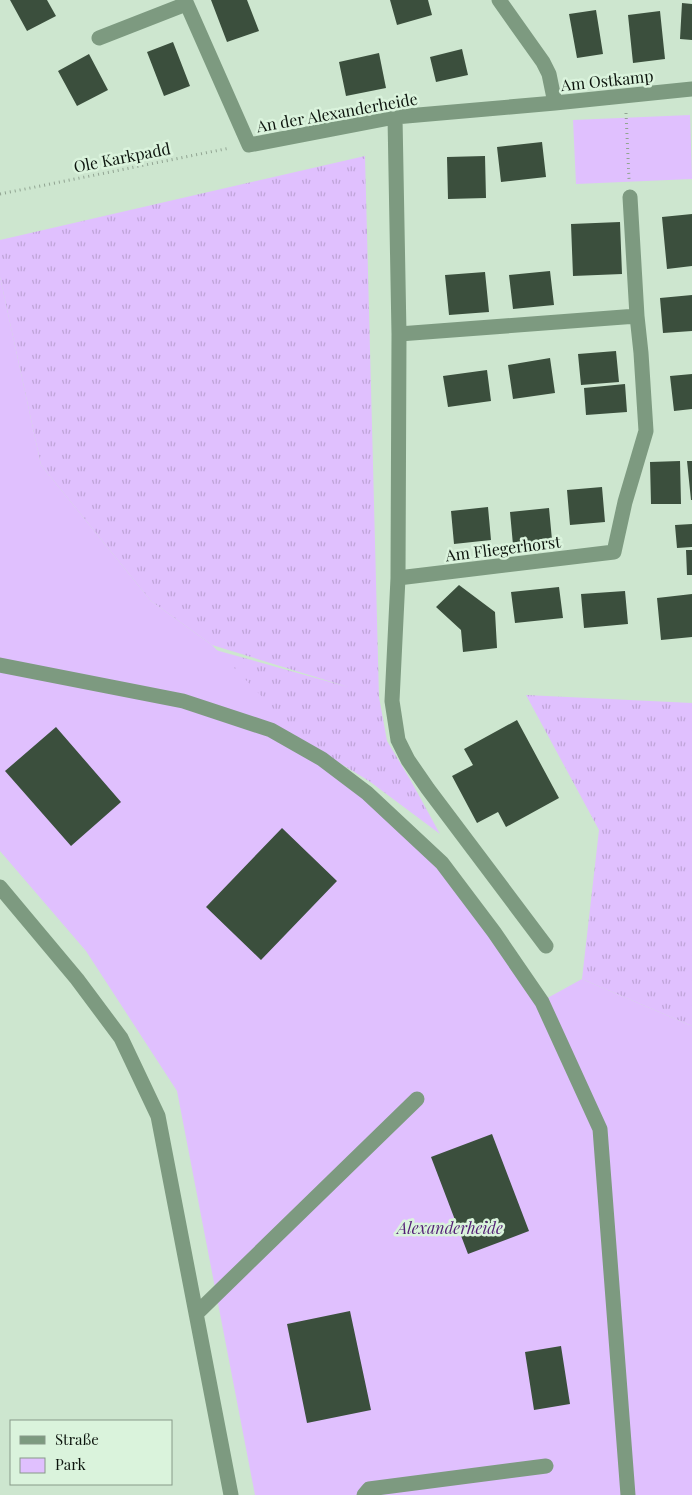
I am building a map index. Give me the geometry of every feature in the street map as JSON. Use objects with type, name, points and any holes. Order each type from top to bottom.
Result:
[{"type":"street","name":"Am Ostkamp","points":[[500,0],[549,74],[555,103],[692,89]]},
{"type":"street","name":"An der Alexanderheide","points":[[99,38],[186,2],[249,146],[395,117],[555,103]]},
{"type":"street","points":[[395,117],[399,334],[398,578],[392,701],[398,740],[408,760],[428,790],[546,946]]},
{"type":"street","name":"Am Fliegerhorst","points":[[398,578],[614,552],[625,502],[646,431],[641,353],[636,316],[630,197]]},
{"type":"street","points":[[399,334],[636,316]]},
{"type":"street","points":[[0,665],[183,700],[271,730],[322,759],[367,793],[442,863],[494,932],[542,1002],[600,1129],[628,1495]]},
{"type":"street","points":[[0,887],[78,979],[121,1038],[158,1116],[231,1495]]},
{"type":"street","points":[[196,1314],[417,1099]]},
{"type":"street","points":[[364,1495],[370,1489],[546,1466]]},
{"type":"path","points":[[625,96],[630,197]]},
{"type":"path","name":"Ole Karkpadd","points":[[0,194],[168,160],[249,146]]},
{"type":"green space","points":[[690,115],[692,179],[576,184],[573,120]]},
{"type":"green space","points":[[365,156],[379,697],[387,741],[440,834],[369,781],[266,718],[212,649],[348,687],[212,645],[151,601],[41,465],[0,277],[0,240]]},
{"type":"green space","name":"Alexanderheide","points":[[0,277],[41,465],[151,601],[212,645],[322,759],[442,863],[542,1001],[582,979],[692,1026],[692,1495],[255,1495],[177,1091],[86,951],[0,851]]},
{"type":"green space","points":[[526,695],[692,703],[692,1026],[582,979],[599,830]]},
{"type":"building","points":[[10,0],[47,0],[56,16],[27,31]]},
{"type":"building","points":[[211,0],[247,0],[259,31],[227,42]]},
{"type":"building","points":[[390,0],[428,0],[432,15],[397,25]]},
{"type":"building","points":[[682,3],[692,4],[692,40],[680,39]]},
{"type":"building","points":[[596,10],[603,54],[577,58],[569,14]]},
{"type":"building","points":[[660,11],[665,59],[633,63],[628,15]]},
{"type":"building","points":[[173,42],[190,86],[164,96],[147,52]]},
{"type":"building","points":[[462,49],[468,75],[436,82],[430,57]]},
{"type":"building","points":[[379,53],[386,88],[346,96],[339,62]]},
{"type":"building","points":[[89,54],[108,90],[77,106],[58,71]]},
{"type":"building","points":[[542,142],[546,177],[501,182],[497,147]]},
{"type":"building","points":[[485,156],[486,198],[448,199],[447,157]]},
{"type":"building","points":[[692,214],[692,266],[667,269],[662,217]]},
{"type":"building","points":[[620,222],[622,274],[573,276],[571,224]]},
{"type":"building","points":[[550,271],[554,305],[513,309],[509,275]]},
{"type":"building","points":[[485,272],[489,312],[449,315],[445,275]]},
{"type":"building","points":[[692,295],[692,331],[663,333],[660,298]]},
{"type":"building","points":[[616,351],[619,382],[581,385],[578,354]]},
{"type":"building","points":[[550,358],[555,393],[513,399],[508,365]]},
{"type":"building","points":[[487,370],[491,401],[448,407],[443,376]]},
{"type":"building","points":[[692,374],[692,409],[674,411],[670,376]]},
{"type":"building","points":[[625,384],[627,412],[586,415],[584,388]]},
{"type":"building","points":[[680,461],[681,504],[651,504],[650,462]]},
{"type":"building","points":[[687,461],[692,461],[692,500],[691,500]]},
{"type":"building","points":[[602,487],[605,522],[570,525],[567,490]]},
{"type":"building","points":[[488,507],[491,540],[454,544],[451,511]]},
{"type":"building","points":[[549,508],[552,540],[513,545],[510,512]]},
{"type":"building","points":[[692,524],[692,547],[677,548],[675,525]]},
{"type":"building","points":[[686,550],[692,550],[692,575],[687,575]]},
{"type":"building","points":[[459,585],[495,612],[497,648],[463,652],[461,630],[436,607]]},
{"type":"building","points":[[559,587],[563,618],[515,623],[511,592]]},
{"type":"building","points":[[625,591],[628,624],[584,628],[581,594]]},
{"type":"building","points":[[692,594],[692,637],[661,640],[657,598]]},
{"type":"building","points":[[517,720],[559,798],[506,827],[498,812],[477,823],[452,776],[473,765],[464,749]]},
{"type":"building","points":[[56,727],[121,802],[71,846],[5,771]]},
{"type":"building","points":[[282,828],[337,881],[261,960],[206,907]]},
{"type":"building","points":[[492,1134],[529,1231],[468,1254],[431,1157]]},
{"type":"building","points":[[350,1311],[371,1410],[307,1423],[287,1324]]},
{"type":"building","points":[[561,1346],[570,1404],[534,1410],[525,1352]]}]
